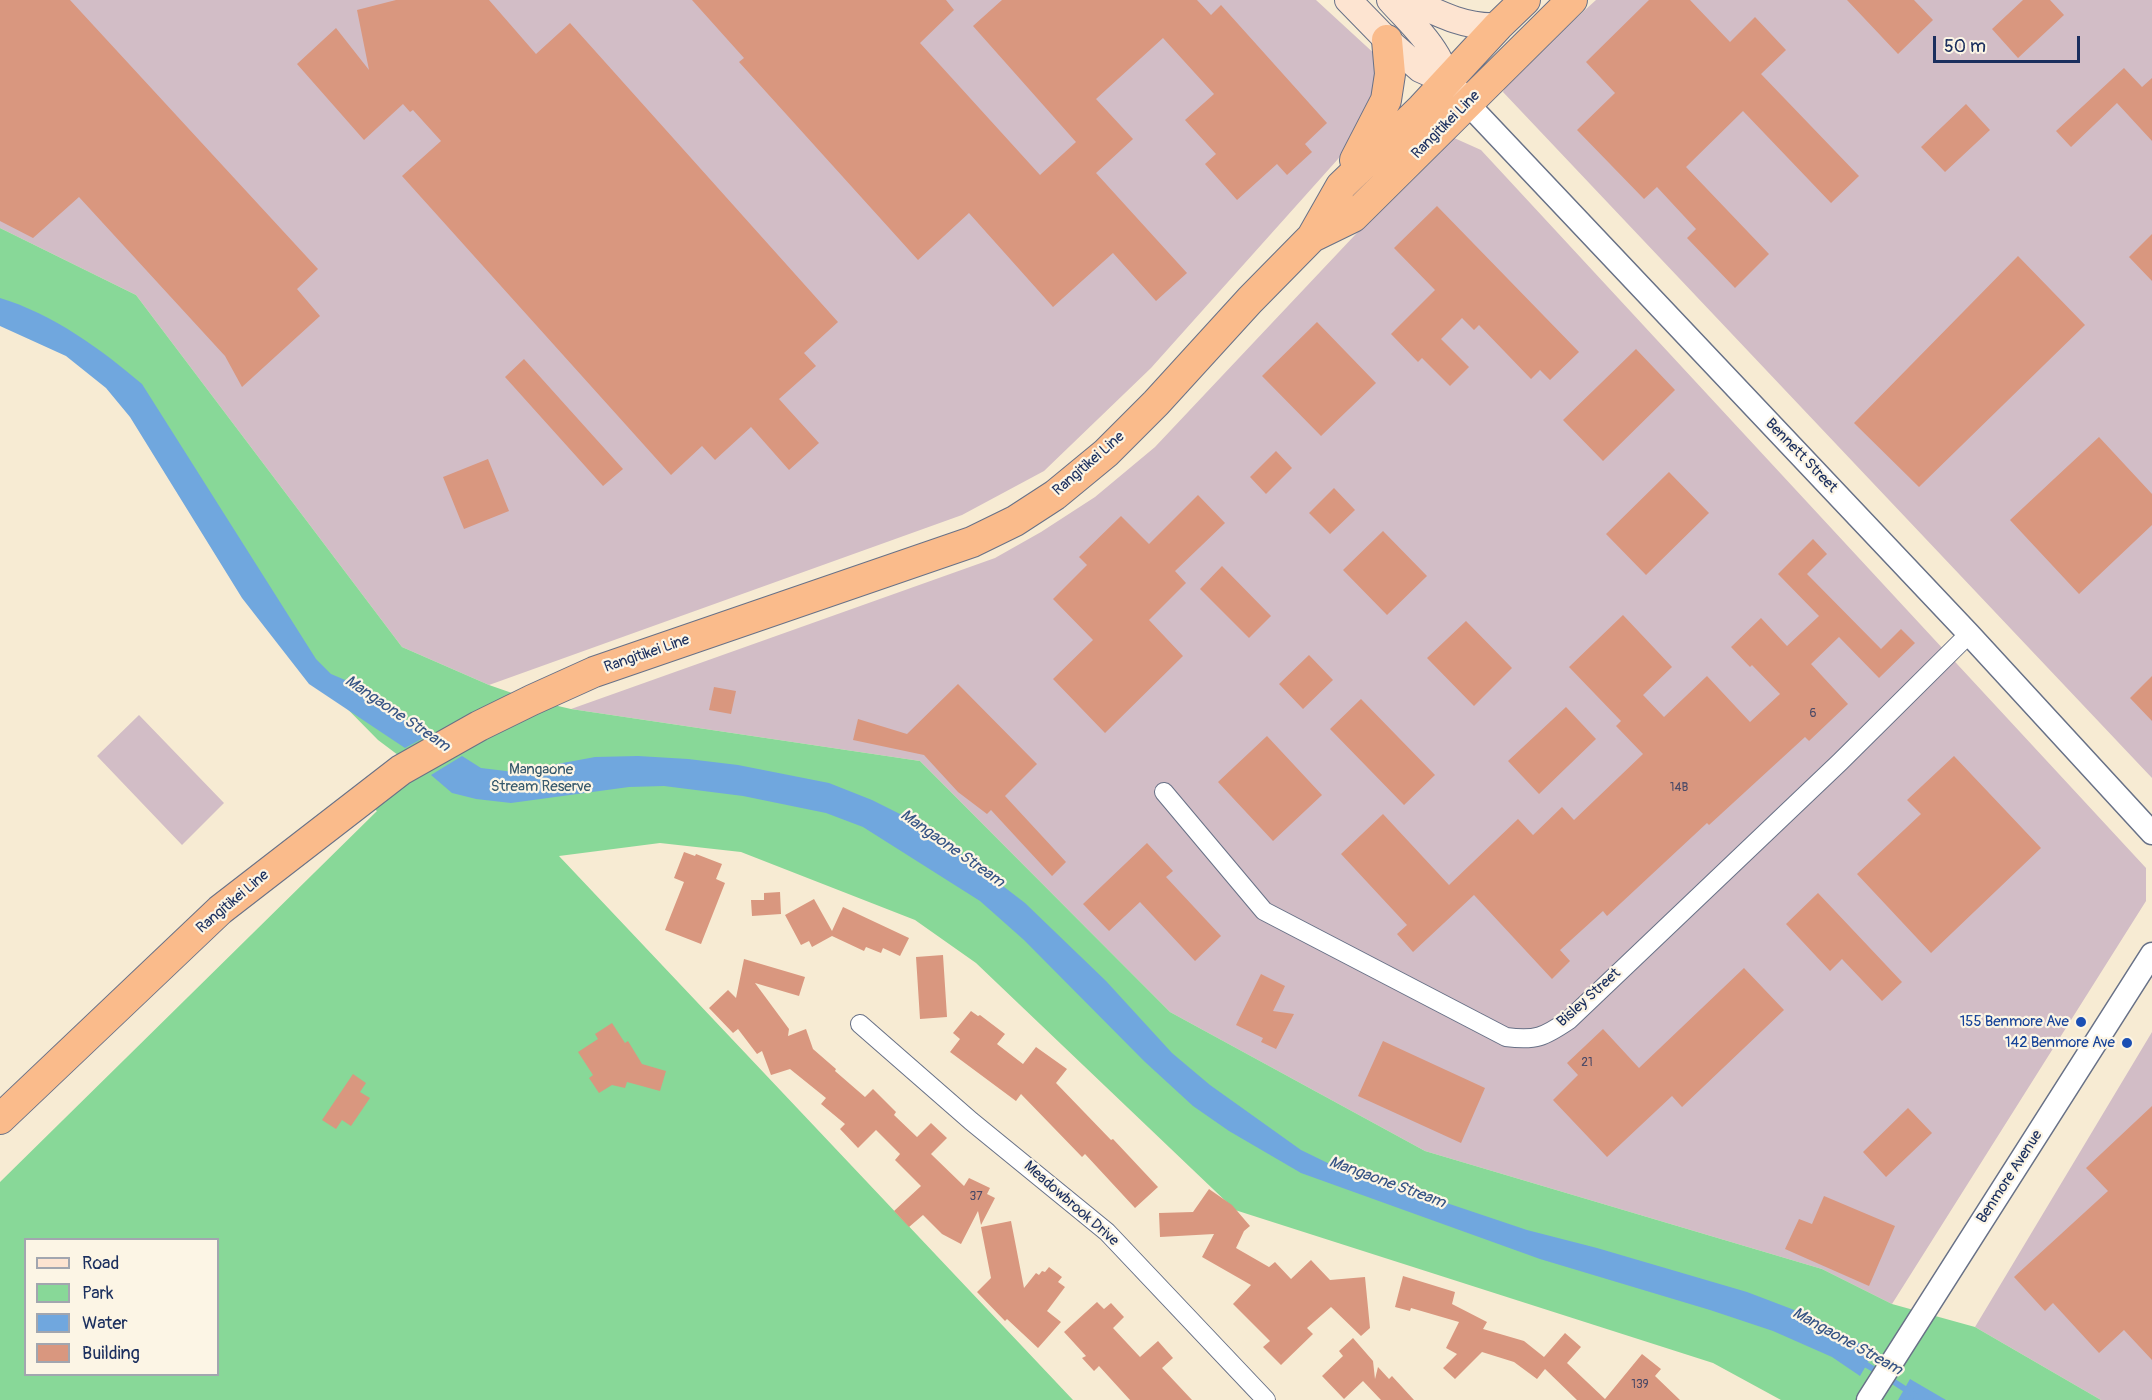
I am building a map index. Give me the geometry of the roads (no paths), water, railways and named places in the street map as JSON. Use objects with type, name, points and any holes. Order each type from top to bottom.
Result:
[{"type":"highway","name":"Rangitikei Line","points":[[0,1119],[220,910],[401,770],[479,726],[594,672],[911,565],[972,542],[1015,521],[1055,495],[1106,453],[1156,403],[1250,300],[1312,237],[1341,186],[1525,0]]},
{"type":"highway","name":"Rangitikei Line","points":[[1312,237],[1353,218],[1572,0]]},
{"type":"highway","points":[[1341,186],[1386,100],[1390,74],[1387,40]]},
{"type":"main road","points":[[1348,0],[1387,40],[1420,69],[1447,81]]},
{"type":"main road","points":[[1390,0],[1432,48],[1439,58],[1447,81]]},
{"type":"main road","points":[[1410,0],[1449,19],[1481,27],[1498,26]]},
{"type":"main road","name":"Bennett Street","points":[[1447,81],[1468,104]]},
{"type":"street","name":"Bennett Street","points":[[1468,104],[1969,634],[2152,833]]},
{"type":"street","name":"Bisley Street","points":[[1164,792],[1264,912],[1506,1037],[1535,1039],[1569,1020],[1823,778],[1969,634]]},
{"type":"street","name":"Benmore Avenue","points":[[1868,1400],[2152,954]]},
{"type":"street","name":"Meadowbrook Drive","points":[[860,1024],[971,1121],[1107,1232],[1266,1400]]},
{"type":"water","points":[[0,298],[39,313],[76,334],[142,384],[316,659],[331,674],[350,682],[429,735],[405,748],[309,684],[242,598],[130,417],[106,388],[66,356],[0,326]]},
{"type":"water","points":[[462,756],[481,768],[514,772],[595,757],[638,756],[688,759],[738,765],[829,783],[872,800],[912,820],[960,853],[1025,903],[1106,981],[1172,1053],[1210,1085],[1301,1150],[1340,1169],[1376,1177],[1527,1230],[1747,1292],[1818,1319],[1874,1352],[1860,1376],[1832,1357],[1773,1331],[1540,1259],[1301,1173],[1229,1131],[1193,1106],[1144,1061],[1024,940],[980,901],[863,827],[826,813],[743,796],[664,786],[629,787],[511,803],[476,799],[452,793],[431,775]]},
{"type":"water","points":[[1910,1379],[1946,1400],[1898,1400]]},
{"type":"waterway","name":"Mangaone Stream","points":[[1860,1361],[1880,1373]]},
{"type":"waterway","name":"Mangaone Stream","points":[[1888,1378],[1922,1400]]},
{"type":"place","name":"155 Benmore Ave","points":[[2081,1022]]},
{"type":"place","name":"142 Benmore Ave","points":[[2127,1043]]},
{"type":"park label","name":"Mangaone Stream Reserve","points":[[541,778]]}]
